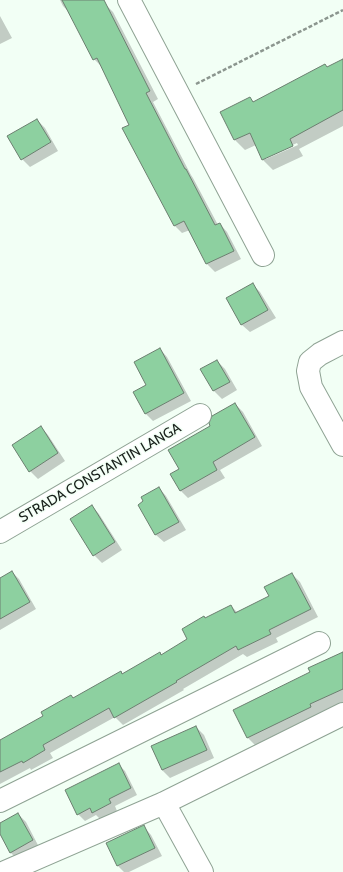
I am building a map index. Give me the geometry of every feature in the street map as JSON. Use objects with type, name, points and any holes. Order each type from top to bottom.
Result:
[{"type":"street","points":[[129,0],[263,255]]},
{"type":"street","points":[[343,342],[320,354],[310,362],[308,371],[311,387],[343,445]]},
{"type":"street","name":"STRADA CONSTANTIN LANGA","points":[[0,532],[200,415]]},
{"type":"street","points":[[0,801],[319,643]]},
{"type":"street","points":[[20,869],[164,803],[343,714]]},
{"type":"street","points":[[164,803],[202,872]]},
{"type":"path","points":[[178,93],[343,10]]},
{"type":"building","points":[[62,0],[104,0],[150,91],[146,93],[185,169],[215,225],[220,223],[234,251],[206,264],[184,221],[174,226],[122,128],[129,125],[97,58],[93,60]]},
{"type":"building","points":[[343,59],[343,110],[290,139],[293,146],[262,160],[250,133],[234,140],[220,112],[250,97],[253,102],[325,64],[327,67]]},
{"type":"building","points":[[37,119],[51,142],[21,160],[7,136]]},
{"type":"building","points":[[253,283],[268,310],[241,325],[226,298]]},
{"type":"building","points":[[160,348],[184,393],[145,414],[133,392],[146,385],[134,362]]},
{"type":"building","points":[[217,360],[230,382],[213,391],[200,369]]},
{"type":"building","points":[[235,403],[255,437],[213,462],[217,470],[180,491],[170,474],[179,469],[168,450],[210,426],[209,423],[212,416]]},
{"type":"building","points":[[41,426],[58,453],[29,472],[12,445]]},
{"type":"building","points":[[159,487],[179,522],[155,535],[138,505],[143,501],[141,497]]},
{"type":"building","points":[[92,505],[115,542],[93,556],[70,519]]},
{"type":"building","points":[[12,571],[30,602],[0,619],[0,578]]},
{"type":"building","points":[[292,573],[311,609],[269,630],[271,634],[238,650],[236,646],[114,718],[109,708],[43,745],[45,750],[23,763],[22,761],[0,772],[0,740],[43,716],[41,712],[71,695],[73,698],[121,671],[122,674],[160,652],[161,655],[187,639],[182,629],[204,616],[205,618],[231,605],[235,613],[269,596],[264,587]]},
{"type":"building","points":[[343,652],[343,689],[310,704],[311,707],[247,738],[233,710],[310,672],[308,668]]},
{"type":"building","points":[[196,726],[207,750],[162,770],[151,746]]},
{"type":"building","points":[[119,763],[131,788],[109,799],[111,803],[92,813],[90,808],[77,815],[65,790]]},
{"type":"building","points":[[18,813],[33,840],[10,853],[0,834],[0,823]]},
{"type":"building","points":[[144,825],[155,848],[117,866],[106,843]]}]
